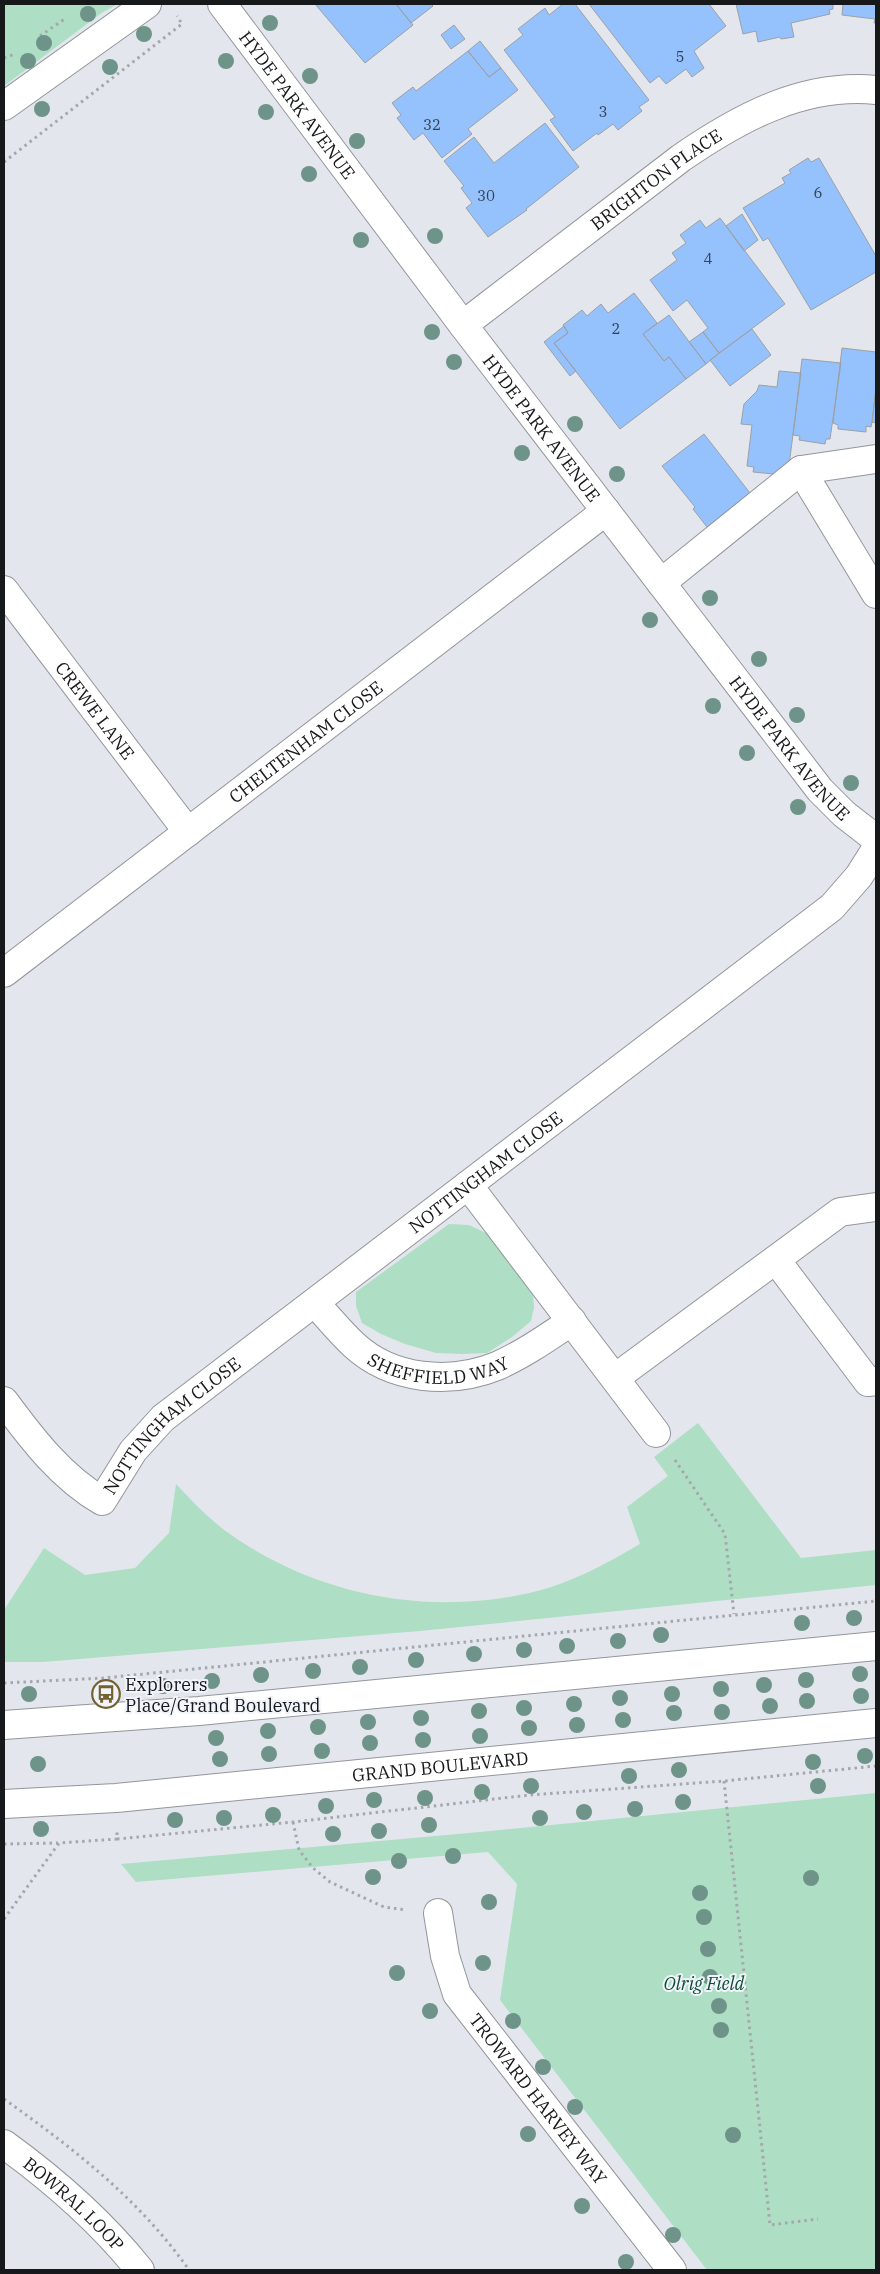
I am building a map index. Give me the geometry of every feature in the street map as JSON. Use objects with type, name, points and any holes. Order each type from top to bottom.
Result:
[{"type":"street","points":[[4,106],[147,4]]},
{"type":"street","name":"HYDE PARK AVENUE","points":[[222,4],[463,325],[820,790],[844,814],[876,838]]},
{"type":"street","name":"BRIGHTON PLACE","points":[[463,325],[673,164],[717,133],[786,100],[828,91],[876,90]]},
{"type":"street","points":[[661,583],[801,470],[876,459]]},
{"type":"street","points":[[801,470],[876,594]]},
{"type":"street","name":"CHELTENHAM CLOSE","points":[[4,973],[606,511]]},
{"type":"street","name":"CREWE LANE","points":[[4,590],[188,832]]},
{"type":"street","name":"NOTTINGHAM CLOSE","points":[[4,1401],[59,1469],[80,1488],[102,1501],[133,1451],[163,1418],[832,907],[859,876],[876,850]]},
{"type":"street","points":[[468,1185],[656,1433]]},
{"type":"street","points":[[616,1378],[840,1212],[876,1208]]},
{"type":"street","points":[[776,1260],[868,1382],[876,1380]]},
{"type":"street","name":"SHEFFIELD WAY","points":[[315,1303],[355,1346],[387,1368],[420,1377],[461,1376],[496,1366],[534,1346],[572,1321]]},
{"type":"street","points":[[4,1724],[199,1711],[876,1646]]},
{"type":"street","name":"GRAND BOULEVARD","points":[[4,1804],[116,1798],[876,1724]]},
{"type":"street","name":"TROWARD HARVEY WAY","points":[[438,1913],[445,1956],[457,1994],[672,2270]]},
{"type":"street","name":"BOWRAL LOOP","points":[[4,2144],[52,2179],[82,2206],[118,2242],[140,2270]]},
{"type":"path","points":[[4,162],[182,24],[174,9]]},
{"type":"path","points":[[656,1433],[725,1534],[734,1614]]},
{"type":"path","points":[[4,1683],[143,1674],[734,1614],[876,1602]]},
{"type":"path","points":[[4,1844],[117,1839],[293,1822],[530,1795],[724,1781],[876,1766]]},
{"type":"path","points":[[724,1781],[770,2225],[818,2219]]},
{"type":"path","points":[[116,1798],[117,1839]]},
{"type":"path","points":[[293,1822],[299,1850],[313,1868],[330,1882],[384,1907],[438,1913]]},
{"type":"path","points":[[4,1919],[59,1843]]},
{"type":"green space","points":[[4,4],[118,4],[103,12],[4,86]]},
{"type":"green space","points":[[449,1224],[469,1225],[486,1233],[533,1293],[534,1308],[531,1321],[512,1337],[487,1353],[436,1353],[405,1344],[381,1334],[362,1323],[356,1306],[356,1292]]},
{"type":"green space","points":[[698,1423],[801,1558],[876,1550],[876,1585],[420,1631],[43,1662],[4,1662],[4,1610],[44,1548],[85,1575],[135,1568],[169,1533],[176,1484],[223,1529],[259,1552],[297,1571],[337,1586],[378,1596],[421,1601],[464,1602],[506,1597],[548,1588],[607,1563],[640,1544],[627,1507],[668,1476],[654,1457]]},
{"type":"green space","name":"Olrig Field","points":[[876,1793],[876,2270],[707,2270],[500,2000],[517,1884],[488,1852],[136,1882],[121,1864],[480,1832]]},
{"type":"building","points":[[315,4],[396,4],[413,25],[365,63]]},
{"type":"building","points":[[396,4],[431,4],[433,6],[411,23]]},
{"type":"building","points":[[563,4],[575,4],[649,100],[639,107],[642,111],[618,130],[613,124],[573,151],[550,120],[555,117],[504,50],[523,35],[518,29],[545,8],[549,15]]},
{"type":"building","points":[[589,4],[709,4],[726,26],[694,51],[704,68],[692,77],[686,69],[666,84],[659,76],[650,83]]},
{"type":"building","points":[[736,4],[833,4],[833,9],[829,10],[830,14],[791,23],[794,37],[781,39],[780,37],[758,42],[756,31],[743,34]]},
{"type":"building","points":[[843,4],[876,4],[876,23],[874,23],[875,19],[842,15]]},
{"type":"building","points":[[454,25],[465,39],[451,49],[441,35]]},
{"type":"building","points":[[480,41],[501,68],[489,77],[468,51]]},
{"type":"building","points":[[468,51],[489,77],[501,68],[518,90],[468,129],[472,134],[442,158],[423,133],[414,140],[397,118],[401,115],[392,103],[413,87],[416,91]]},
{"type":"building","points":[[545,123],[579,167],[527,210],[488,237],[466,208],[472,203],[461,188],[464,186],[444,161],[474,137],[494,163]]},
{"type":"building","points":[[808,158],[811,162],[819,158],[876,256],[876,272],[811,310],[768,238],[763,241],[743,208],[785,183],[782,178],[791,173],[789,170]]},
{"type":"building","points":[[742,214],[758,240],[744,251],[726,226]]},
{"type":"building","points":[[720,218],[785,304],[719,353],[703,332],[708,328],[687,300],[673,311],[650,280],[677,260],[672,253],[686,243],[680,235],[700,220],[706,228]]},
{"type":"building","points":[[634,293],[657,323],[643,334],[664,361],[669,357],[686,379],[620,429],[554,343],[568,333],[563,325],[582,310],[587,316],[601,304],[608,313]]},
{"type":"building","points":[[669,315],[706,364],[686,379],[669,357],[664,361],[643,334]]},
{"type":"building","points":[[564,326],[568,333],[554,343],[576,371],[570,376],[544,342]]},
{"type":"building","points":[[752,329],[771,355],[730,386],[710,360]]},
{"type":"building","points":[[703,332],[719,353],[706,364],[689,342]]},
{"type":"building","points":[[842,348],[876,352],[876,388],[872,422],[871,427],[866,426],[866,432],[838,429],[838,425],[833,423]]},
{"type":"building","points":[[802,359],[841,363],[830,439],[826,439],[825,444],[799,440],[800,436],[793,435]]},
{"type":"building","points":[[779,371],[801,373],[789,465],[785,465],[784,475],[753,472],[754,467],[747,466],[752,425],[741,424],[744,404],[757,391],[759,385],[777,387]]},
{"type":"building","points":[[876,388],[876,423],[872,422]]},
{"type":"building","points":[[704,434],[750,493],[707,527],[693,509],[695,507],[662,466]]},
{"type":"place","name":"Explorers Place/Grand Boulevard","points":[[106,1694]]}]
